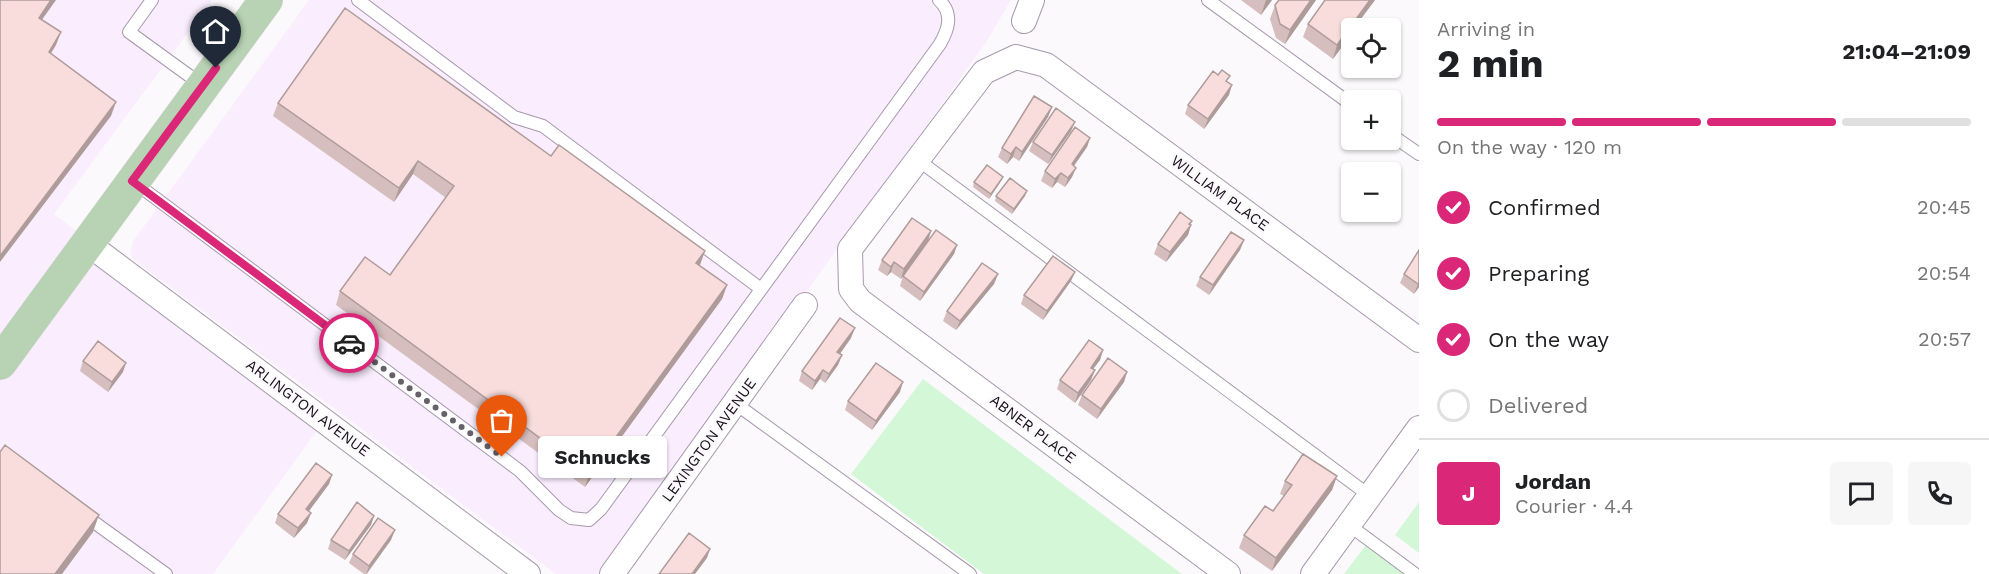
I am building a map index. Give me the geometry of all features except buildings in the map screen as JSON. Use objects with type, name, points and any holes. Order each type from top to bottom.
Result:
[{"type":"main road","points":[[0,363],[266,0]]},
{"type":"street","name":"WILLIAM PLACE","points":[[918,160],[984,72],[1016,57],[1046,65],[1419,340]]},
{"type":"street","name":"ABNER PLACE","points":[[918,160],[850,249],[851,289],[861,301],[1228,574]]},
{"type":"street","name":"ARLINGTON AVENUE","points":[[87,243],[528,574]]},
{"type":"street","name":"LEXINGTON AVENUE","points":[[612,574],[805,305]]},
{"type":"street","points":[[1313,574],[1419,428]]},
{"type":"lane","points":[[152,0],[129,32],[203,85]]},
{"type":"lane","points":[[358,0],[514,117],[543,126],[761,289]]},
{"type":"lane","points":[[132,181],[520,471],[559,510],[571,518],[589,520],[601,509],[939,45],[949,29],[948,14],[939,0]]},
{"type":"lane","points":[[1208,0],[1341,97]]},
{"type":"lane","points":[[1401,142],[1419,154]]},
{"type":"lane","points":[[918,160],[1370,496]]},
{"type":"lane","points":[[736,404],[970,574]]},
{"type":"lane","points":[[74,507],[166,574]]},
{"type":"lane","points":[[1348,525],[1415,574]]},
{"type":"shaded area","points":[[0,0],[212,0],[54,214],[324,421],[213,574],[0,574]]},
{"type":"shaded area","points":[[309,0],[1011,0],[985,44],[603,574],[556,574],[133,259],[130,251],[134,240]]},
{"type":"green space","points":[[923,379],[1182,574],[984,574],[851,474]]},
{"type":"green space","points":[[1419,502],[1419,553],[1395,535]]},
{"type":"green space","points":[[1366,545],[1405,574],[1344,574]]},
{"type":"way so far","points":[[349,343],[502,457]]},
{"type":"place","name":"Schnucks","points":[[502,457]]},
{"type":"route","points":[[216,68],[132,181],[349,343]]}]
